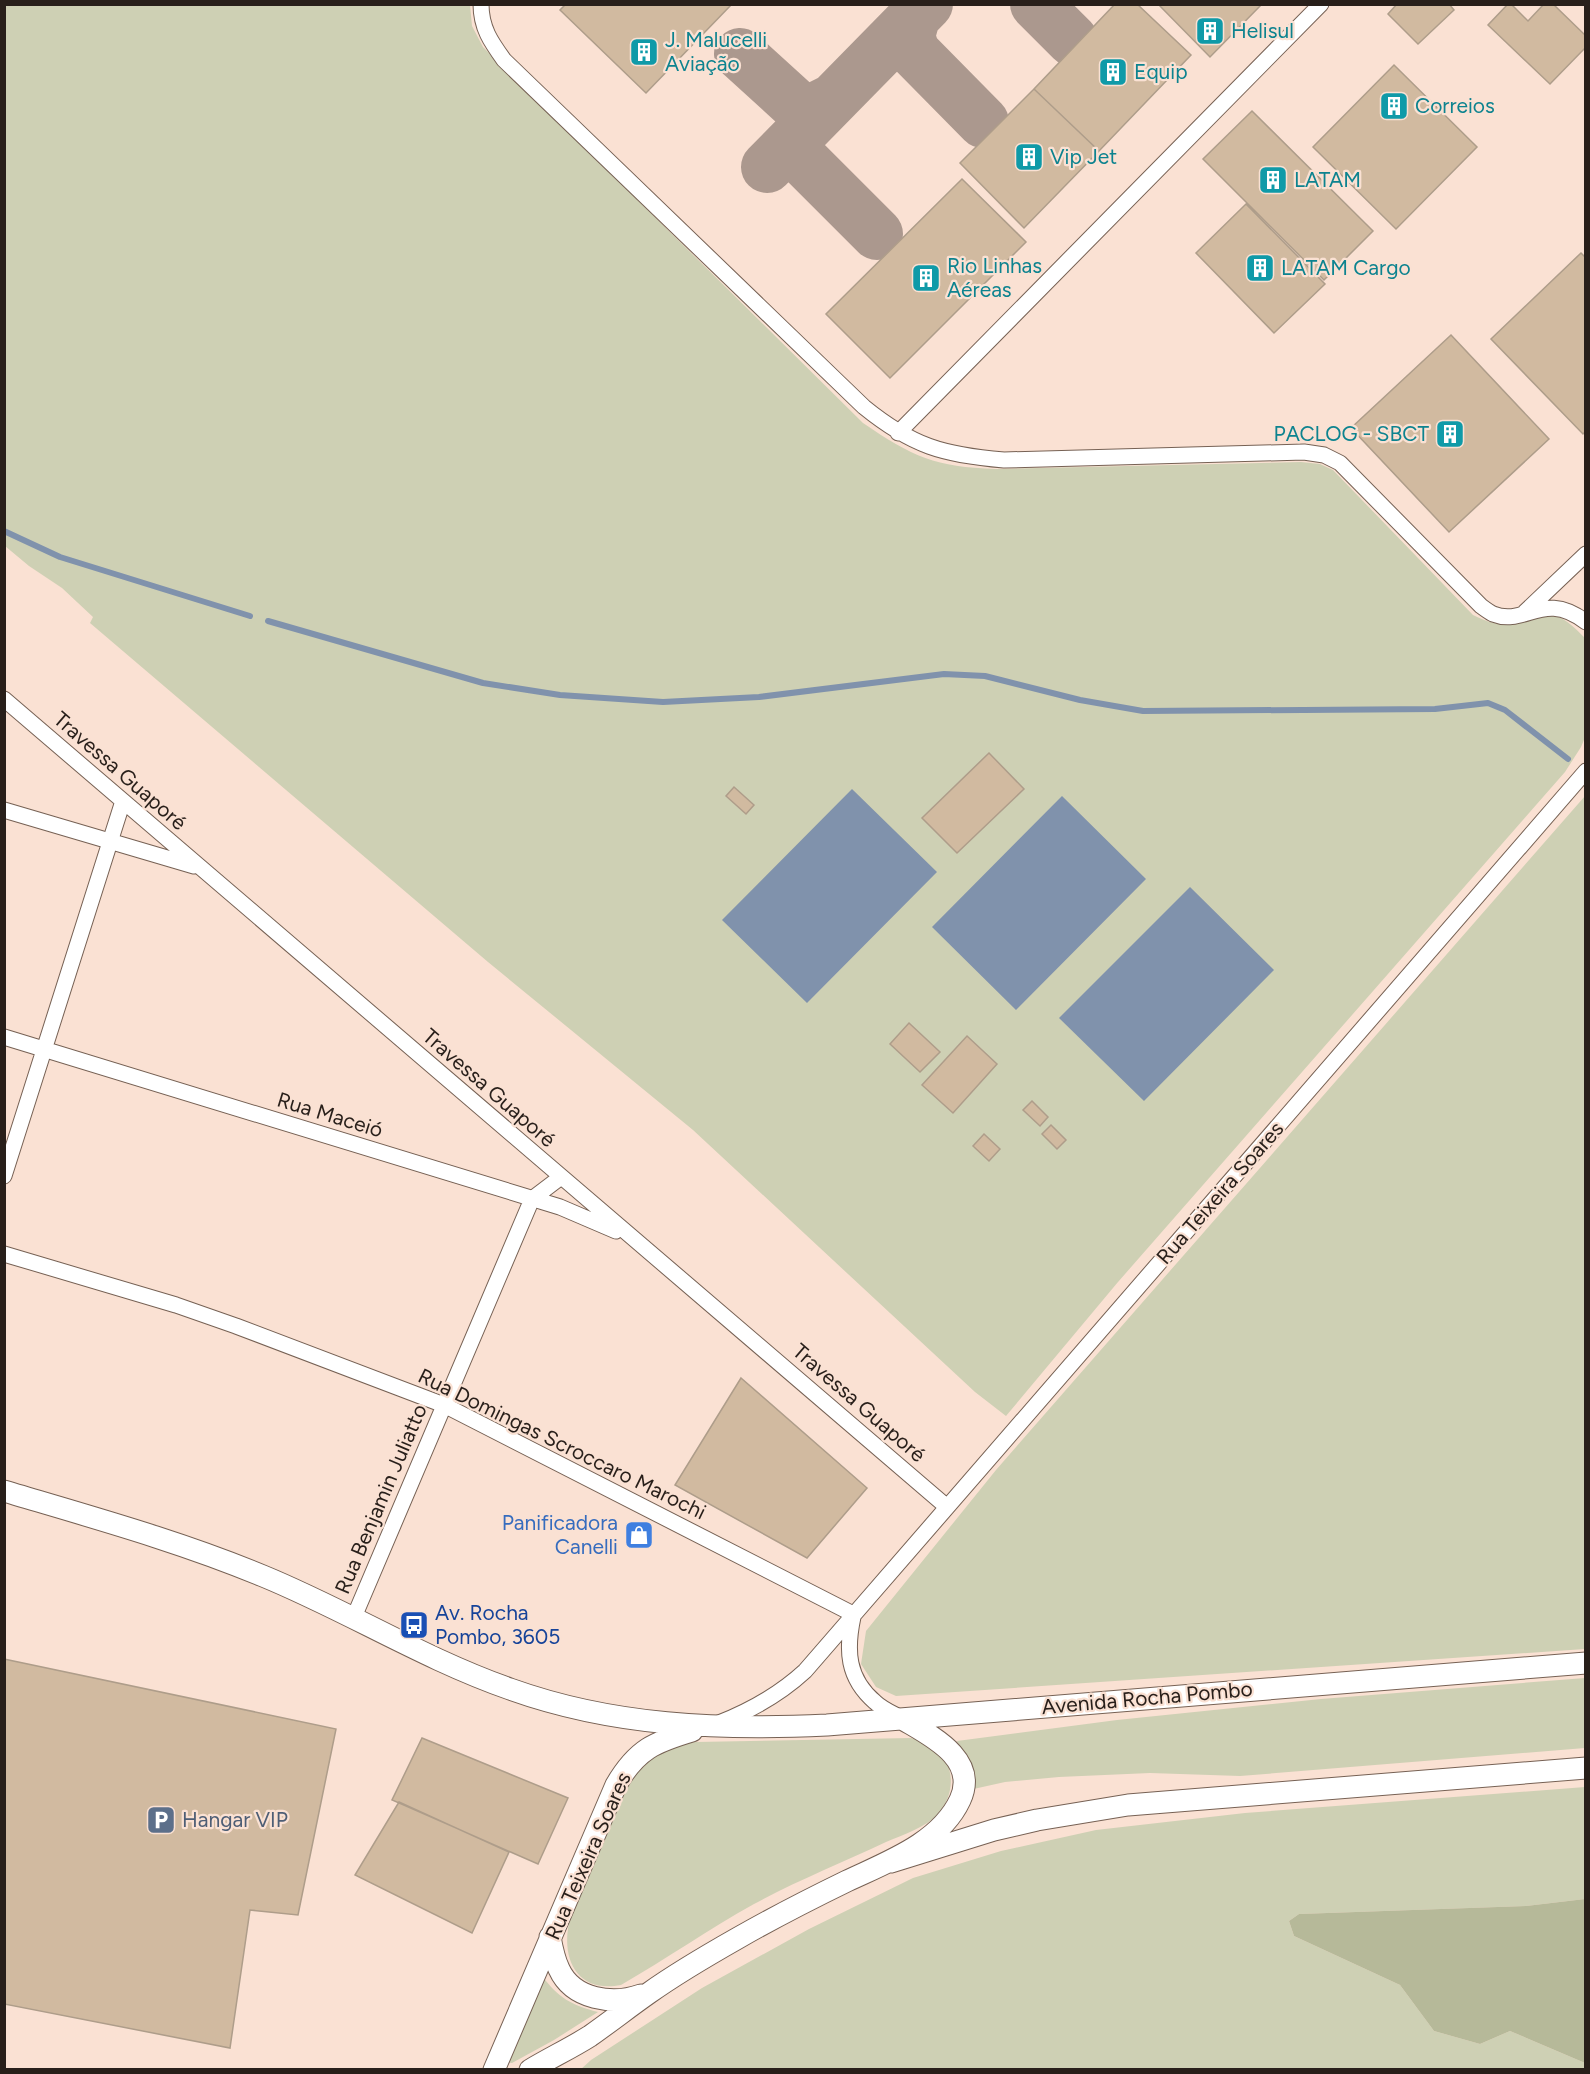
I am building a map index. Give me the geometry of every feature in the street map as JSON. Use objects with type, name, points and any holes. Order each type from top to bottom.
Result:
[{"type":"main road","points":[[4,1491],[202,1552],[272,1579],[456,1667],[528,1695],[615,1717],[651,1723],[708,1727]]},
{"type":"main road","name":"Avenida Rocha Pombo","points":[[708,1727],[770,1728],[903,1720],[1586,1663]]},
{"type":"main road","points":[[891,1862],[927,1838],[947,1819],[960,1799],[963,1784],[962,1772],[957,1759],[948,1747],[903,1720]]},
{"type":"main road","name":"Rua Teixeira Soares","points":[[494,2070],[616,1785],[628,1766],[646,1748],[661,1740],[708,1727]]},
{"type":"main road","points":[[554,2070],[589,2037],[650,1992],[738,1938],[848,1881],[891,1862],[994,1830],[1098,1809],[1586,1768]]},
{"type":"main road","points":[[550,1937],[559,1970],[567,1982],[579,1991],[595,1998],[612,2000],[630,1999],[650,1992]]},
{"type":"main road","points":[[530,2070],[589,2037]]},
{"type":"street","points":[[481,4],[482,21],[488,38],[504,60],[864,407],[898,433],[931,448],[969,457],[1004,460],[1304,452],[1324,455],[1340,463],[1481,606],[1494,615],[1513,616],[1557,607],[1573,612],[1586,622]]},
{"type":"street","points":[[898,433],[1321,4]]},
{"type":"street","points":[[1525,612],[1586,554]]},
{"type":"street","name":"Travessa Guaporé","points":[[4,699],[947,1507]]},
{"type":"street","name":"Rua Teixeira Soares","points":[[708,1727],[748,1712],[771,1700],[805,1671],[1586,771]]},
{"type":"street","points":[[4,1176],[123,801]]},
{"type":"street","points":[[4,810],[201,868]]},
{"type":"street","name":"Rua Maceió","points":[[4,1037],[560,1207],[640,1243]]},
{"type":"street","points":[[560,1207],[570,1197],[566,1181]]},
{"type":"street","name":"Rua Benjamin Juliatto","points":[[354,1617],[532,1199],[566,1181]]},
{"type":"street","name":"Rua Domingas Scroccaro Marochi","points":[[4,1254],[176,1305],[444,1405],[854,1614]]},
{"type":"street","name":"Rua Teixeira Soares","points":[[854,1614],[848,1642],[849,1660],[860,1685],[875,1702],[903,1720]]},
{"type":"green space","points":[[4,5],[470,5],[472,26],[483,47],[863,423],[896,444],[925,458],[940,463],[975,468],[1301,462],[1320,464],[1333,470],[1473,615],[1491,622],[1510,625],[1543,614],[1551,614],[1567,622],[1585,638],[1586,735],[1581,747],[1565,772],[1118,1282],[1006,1416],[975,1392],[693,1130],[488,962],[90,623],[93,617],[62,588],[29,566],[5,546]]},
{"type":"green space","points":[[1585,796],[1585,1649],[896,1696],[876,1687],[861,1664],[866,1631],[996,1470]]},
{"type":"green space","points":[[1585,1678],[1585,1748],[1240,1776],[1150,1773],[1059,1777],[1005,1782],[969,1790],[968,1765],[957,1741],[1117,1720],[1321,1699]]},
{"type":"green space","points":[[911,1738],[937,1750],[944,1758],[951,1776],[951,1786],[944,1805],[938,1814],[927,1823],[754,1904],[621,1985],[594,1984],[576,1972],[568,1950],[569,1923],[621,1786],[663,1745],[696,1742]]},
{"type":"green space","points":[[1585,1787],[1585,1899],[1526,1906],[1299,1914],[1289,1921],[1294,1936],[1400,1985],[1434,2031],[1480,2044],[1510,2031],[1585,2063],[1585,2069],[580,2070],[591,2060],[702,1988],[809,1929],[913,1878],[1001,1851],[1096,1830],[1245,1813]]},
{"type":"green space","points":[[1585,1899],[1585,2063],[1510,2031],[1480,2044],[1434,2031],[1400,1985],[1294,1936],[1289,1921],[1299,1914],[1526,1906]]},
{"type":"green space","points":[[542,1976],[566,2000],[598,2012],[512,2063],[504,2062]]},
{"type":"water","points":[[852,789],[937,872],[807,1003],[722,920]]},
{"type":"water","points":[[1062,796],[1146,879],[1016,1010],[932,927]]},
{"type":"water","points":[[1190,887],[1274,970],[1144,1101],[1059,1018]]},
{"type":"building","name":"J. Malucelli Aviação","points":[[566,4],[732,4],[646,93],[560,10]]},
{"type":"building","name":"Equip","points":[[1115,4],[1137,4],[1191,55],[1099,151],[1034,89]]},
{"type":"building","name":"Helisul","points":[[1158,4],[1262,4],[1210,57]]},
{"type":"building","points":[[1397,4],[1449,4],[1454,10],[1418,44],[1388,14]]},
{"type":"building","points":[[1508,4],[1511,4],[1528,21],[1544,4],[1553,4],[1586,36],[1586,47],[1550,84],[1488,25]]},
{"type":"building","name":"Correios","points":[[1394,65],[1477,147],[1396,229],[1313,147]]},
{"type":"building","name":"Vip Jet","points":[[1034,89],[1099,151],[1024,228],[960,163]]},
{"type":"building","name":"LATAM","points":[[1252,111],[1373,231],[1324,280],[1203,159]]},
{"type":"building","name":"Rio Linhas Aéreas","points":[[962,179],[1026,242],[890,378],[826,314]]},
{"type":"building","name":"LATAM Cargo","points":[[1246,204],[1325,284],[1274,333],[1196,253]]},
{"type":"building","points":[[1581,253],[1586,258],[1586,431],[1583,434],[1491,339]]},
{"type":"building","name":"PACLOG - SBCT","points":[[1451,335],[1549,439],[1449,532],[1351,428]]},
{"type":"building","points":[[989,753],[1024,789],[957,853],[922,818]]},
{"type":"building","points":[[734,787],[754,805],[746,814],[726,796]]},
{"type":"building","points":[[909,1023],[940,1052],[920,1072],[890,1044]]},
{"type":"building","points":[[967,1036],[997,1064],[953,1113],[922,1085]]},
{"type":"building","points":[[1032,1101],[1048,1117],[1040,1126],[1023,1110]]},
{"type":"building","points":[[1051,1125],[1066,1140],[1057,1149],[1042,1134]]},
{"type":"building","points":[[984,1134],[1000,1149],[989,1161],[973,1146]]},
{"type":"building","points":[[741,1378],[867,1488],[807,1558],[675,1485]]},
{"type":"building","name":"Hangar VIP","points":[[4,1659],[336,1729],[298,1915],[250,1910],[230,2048],[4,2004]]},
{"type":"building","points":[[422,1738],[568,1798],[538,1864],[392,1800]]},
{"type":"building","points":[[399,1802],[509,1852],[472,1933],[355,1875]]},
{"type":"waterway","points":[[4,531],[60,557],[250,616]]},
{"type":"waterway","points":[[268,621],[483,683],[560,695],[663,702],[759,697],[944,674],[985,676],[1080,700],[1143,711],[1435,709],[1488,703],[1505,710],[1568,759]]},
{"type":"taxiway","points":[[767,167],[927,4]]},
{"type":"taxiway","points":[[1036,4],[1072,40]]},
{"type":"taxiway","points":[[914,18],[909,36],[914,52],[983,122]]},
{"type":"taxiway","points":[[740,54],[797,106],[810,111],[832,100]]},
{"type":"taxiway","points":[[801,132],[798,146],[802,159],[877,234]]},
{"type":"place","name":"Helisul","points":[[1210,31]]},
{"type":"place","name":"J. Malucelli Aviação","points":[[644,52]]},
{"type":"place","name":"Equip","points":[[1113,72]]},
{"type":"place","name":"Correios","points":[[1394,106]]},
{"type":"place","name":"Vip Jet","points":[[1029,157]]},
{"type":"place","name":"LATAM","points":[[1273,180]]},
{"type":"place","name":"LATAM Cargo","points":[[1260,268]]},
{"type":"place","name":"Rio Linhas Aéreas","points":[[926,278]]},
{"type":"place","name":"PACLOG - SBCT","points":[[1450,434]]},
{"type":"place","name":"Panificadora Canelli","points":[[639,1535]]},
{"type":"place","name":"Av. Rocha Pombo, 3605","points":[[414,1625]]},
{"type":"place","name":"Hangar VIP","points":[[161,1820]]}]
